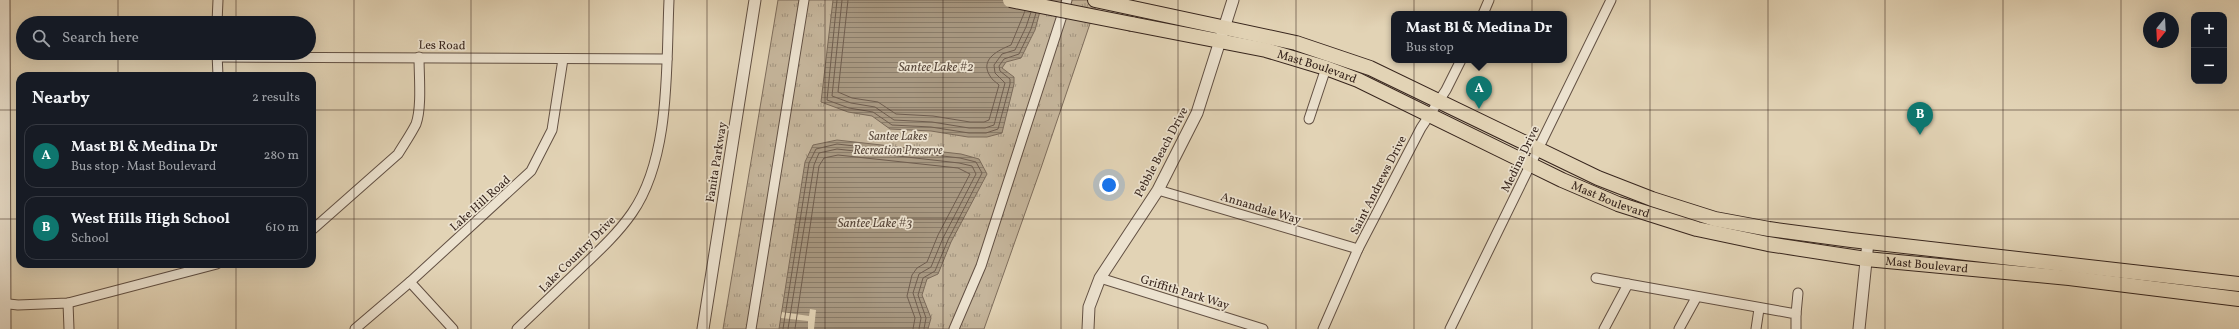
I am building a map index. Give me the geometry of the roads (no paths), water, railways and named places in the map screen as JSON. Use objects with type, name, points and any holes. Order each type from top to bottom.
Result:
[{"type":"main road","name":"Mast Boulevard","points":[[1010,0],[1266,50],[1326,68],[1358,80],[1531,165],[1618,204],[1697,229],[1768,244],[1866,259],[2070,278],[2239,299]]},
{"type":"main road","name":"Mast Boulevard","points":[[1095,0],[1226,26],[1296,43],[1370,68],[1598,178],[1652,199],[1715,219],[1769,229],[1868,242],[2155,273],[2239,284]]},
{"type":"main road","points":[[2070,278],[2086,275],[2139,279],[2155,273]]},
{"type":"street","points":[[4,0],[2,303],[5,329]]},
{"type":"street","points":[[218,0],[218,16]]},
{"type":"street","name":"Lake Country Drive","points":[[517,329],[603,248],[626,222],[640,201],[656,159],[667,88],[666,59],[670,0]]},
{"type":"street","name":"Fanita Parkway","points":[[703,329],[755,0]]},
{"type":"street","points":[[751,329],[804,0]]},
{"type":"street","points":[[954,329],[982,266],[1067,0]]},
{"type":"street","name":"Pebble Beach Drive","points":[[1088,329],[1089,308],[1100,278],[1158,190],[1197,113],[1226,26],[1233,0]]},
{"type":"street","points":[[1484,11],[1489,0]]},
{"type":"street","name":"Medina Drive","points":[[1450,329],[1611,0]]},
{"type":"street","name":"Les Road","points":[[316,56],[666,59]]},
{"type":"street","points":[[316,226],[398,154],[408,138],[416,123],[418,111],[419,57]]},
{"type":"street","name":"Lake Hill Road","points":[[355,329],[410,282],[532,171],[552,130],[563,59]]},
{"type":"street","points":[[217,60],[218,72]]},
{"type":"street","name":"Saint Andrews Drive","points":[[1323,327],[1358,249],[1429,115],[1439,102],[1459,63]]},
{"type":"street","points":[[1309,119],[1326,68]]},
{"type":"street","name":"Annandale Way","points":[[1158,190],[1358,249]]},
{"type":"street","points":[[1859,329],[1868,242]]},
{"type":"street","points":[[2,303],[18,305],[68,303],[202,268]]},
{"type":"street","name":"Griffith Park Way","points":[[1100,278],[1263,329]]},
{"type":"street","points":[[1596,278],[1696,298],[1796,314]]},
{"type":"street","points":[[410,282],[453,329]]},
{"type":"street","points":[[1604,329],[1628,284]]},
{"type":"street","points":[[1796,329],[1798,293]]},
{"type":"street","points":[[1679,329],[1696,298]]},
{"type":"street","points":[[68,303],[69,329]]},
{"type":"street","points":[[1756,329],[1759,309]]},
{"type":"water","name":"Santee Lake #2","points":[[833,0],[1043,0],[1035,30],[1021,58],[1006,62],[1002,68],[1014,77],[1014,84],[1002,133],[987,137],[968,137],[931,131],[890,129],[872,116],[848,112],[821,102]]},
{"type":"water","name":"Santee Lake #3","points":[[837,140],[961,154],[979,159],[987,174],[951,242],[938,274],[927,279],[922,295],[931,318],[928,329],[779,329],[805,162],[813,145]]},
{"type":"place","name":"Mast Bl & Medina Dr","points":[[1479,109]]},
{"type":"place","name":"West Hills High School","points":[[1920,135]]},
{"type":"park label","name":"Santee Lakes Recreation Preserve","points":[[898,143]]}]
